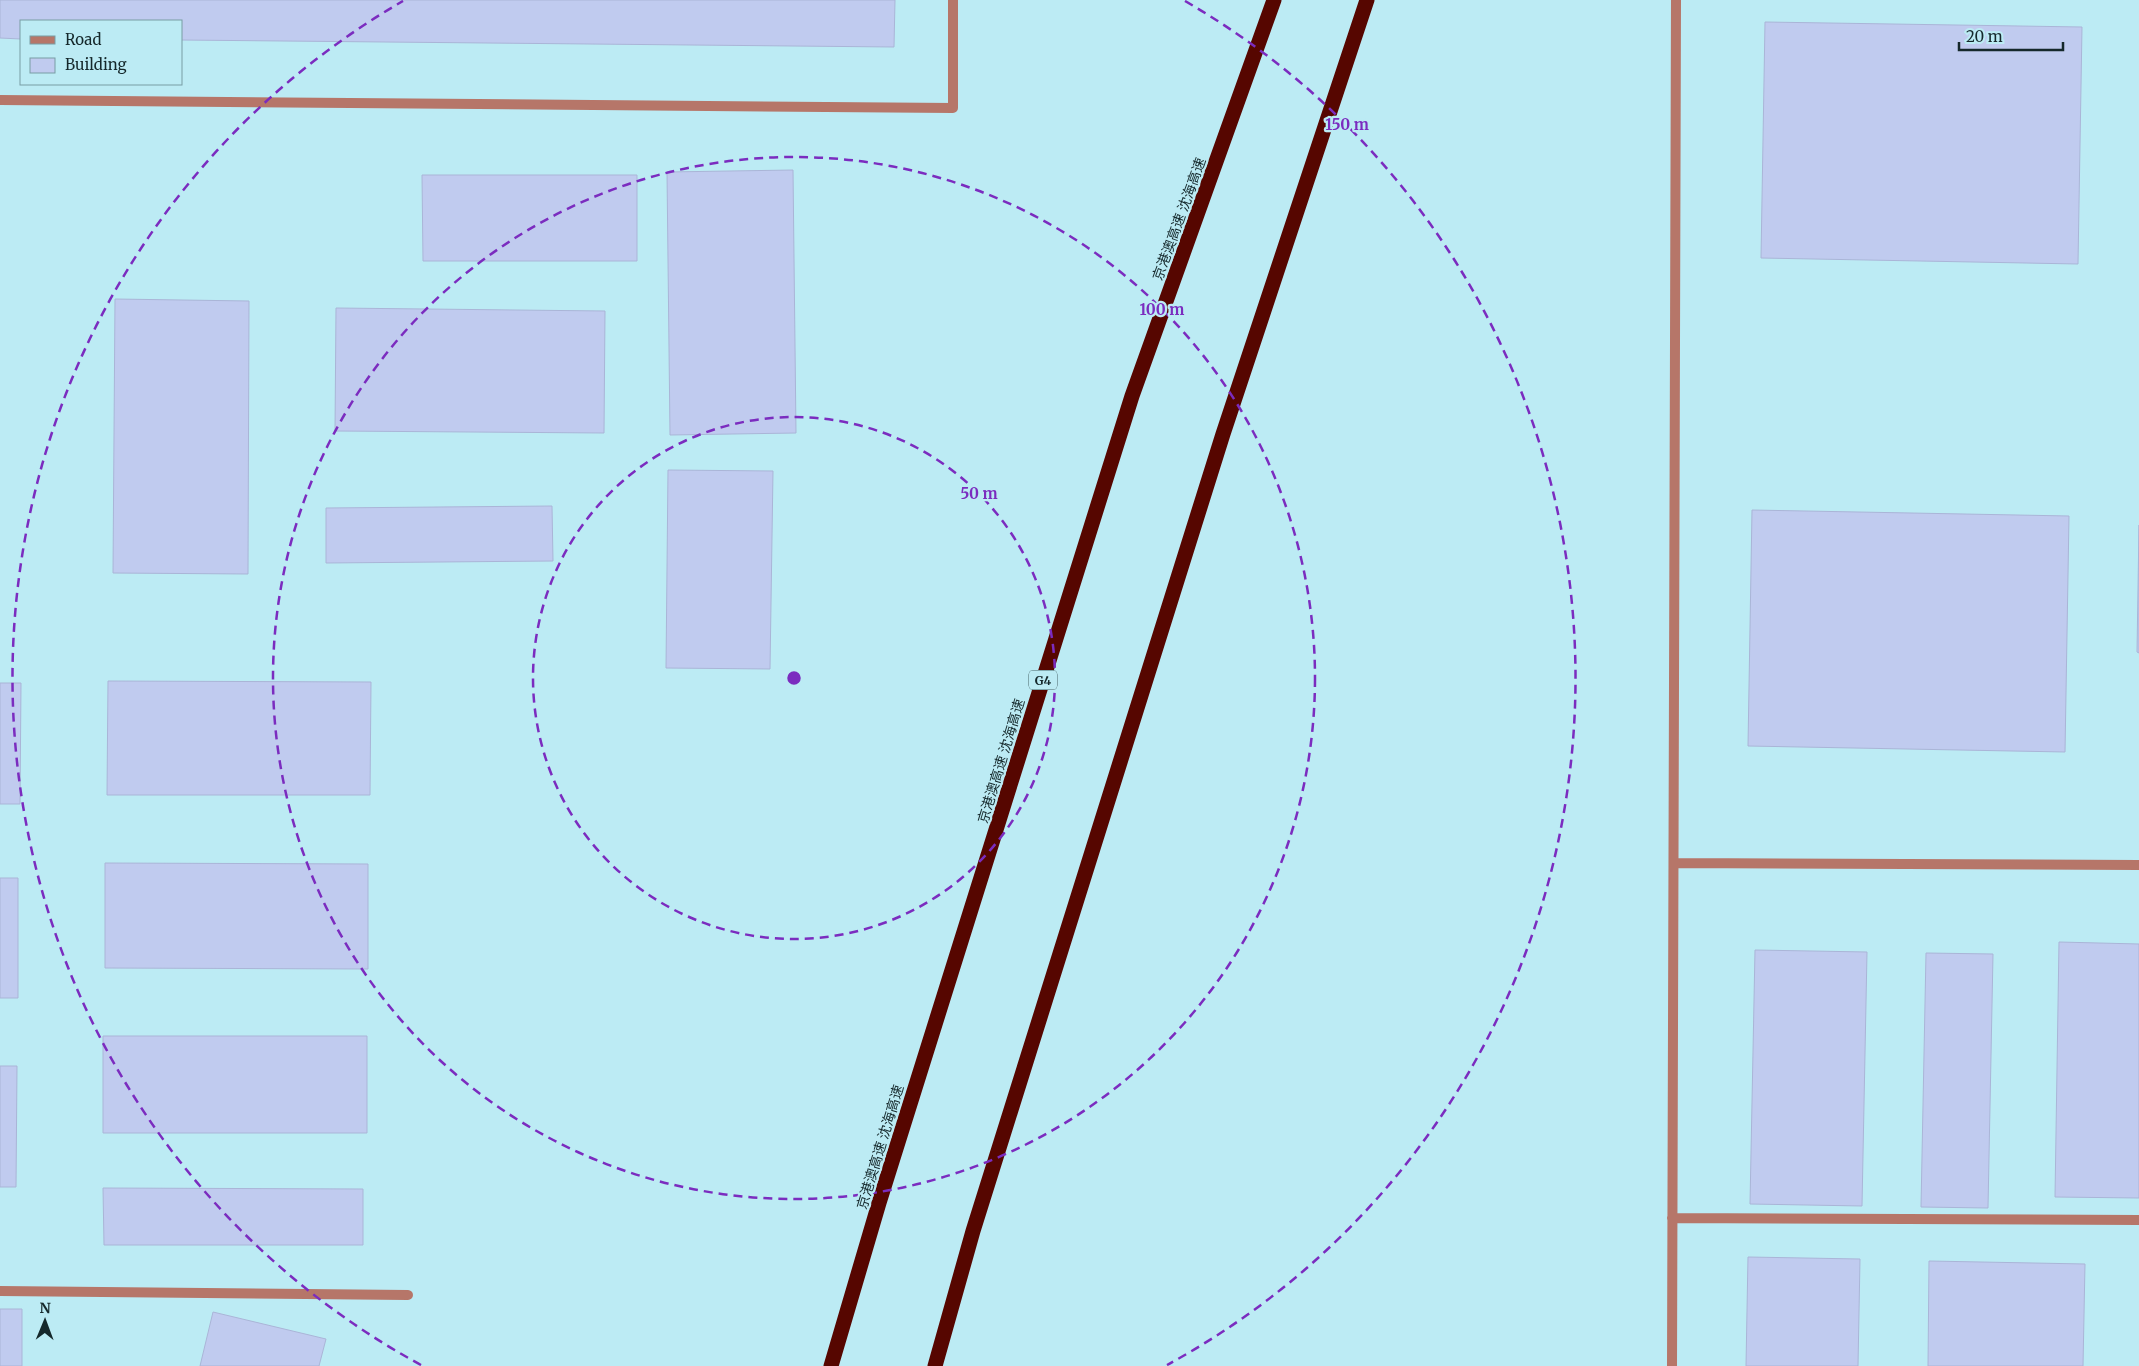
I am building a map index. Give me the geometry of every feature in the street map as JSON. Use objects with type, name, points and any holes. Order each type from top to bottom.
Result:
[{"type":"highway","name":"京港澳高速 沈海高速","points":[[832,1366],[885,1184],[1132,396],[1274,0]]},
{"type":"highway","points":[[935,1366],[973,1231],[1212,472],[1367,0]]},
{"type":"street","points":[[0,100],[953,108],[953,0]]},
{"type":"street","points":[[1672,1366],[1676,0]]},
{"type":"street","points":[[1674,863],[2139,865]]},
{"type":"street","points":[[1672,1218],[2139,1220]]},
{"type":"street","points":[[0,1291],[408,1295]]},
{"type":"building","points":[[0,0],[895,0],[894,47],[182,40],[182,20],[20,20],[20,39],[0,38]]},
{"type":"building","points":[[1765,22],[2082,27],[2078,264],[1761,258]]},
{"type":"building","points":[[793,170],[796,433],[670,435],[667,172]]},
{"type":"building","points":[[422,175],[637,175],[637,261],[423,261]]},
{"type":"building","points":[[115,299],[249,301],[248,574],[113,573]]},
{"type":"building","points":[[336,308],[605,311],[604,433],[335,431]]},
{"type":"building","points":[[668,470],[773,471],[770,669],[666,668]]},
{"type":"building","points":[[552,506],[553,561],[326,563],[326,508]]},
{"type":"building","points":[[1752,510],[2069,516],[2065,752],[1748,746]]},
{"type":"building","points":[[2139,525],[2139,653],[2137,652]]},
{"type":"building","points":[[108,681],[371,682],[370,795],[107,795]]},
{"type":"building","points":[[0,683],[21,683],[20,804],[0,804]]},
{"type":"building","points":[[105,863],[368,864],[368,969],[105,968]]},
{"type":"building","points":[[0,878],[18,878],[18,998],[0,998]]},
{"type":"building","points":[[2059,942],[2139,944],[2139,1198],[2055,1197]]},
{"type":"building","points":[[1755,950],[1867,952],[1862,1206],[1750,1204]]},
{"type":"building","points":[[1926,953],[1993,954],[1988,1208],[1921,1207]]},
{"type":"building","points":[[103,1036],[367,1036],[367,1133],[103,1133]]},
{"type":"building","points":[[0,1066],[17,1066],[16,1187],[0,1187]]},
{"type":"building","points":[[103,1188],[363,1189],[363,1245],[104,1245]]},
{"type":"building","points":[[1748,1257],[1860,1259],[1858,1366],[1746,1366]]},
{"type":"building","points":[[1929,1261],[2085,1264],[2083,1366],[1928,1366]]},
{"type":"building","points":[[0,1309],[22,1309],[22,1366],[0,1366]]},
{"type":"building","points":[[213,1312],[326,1339],[319,1366],[200,1366]]}]
